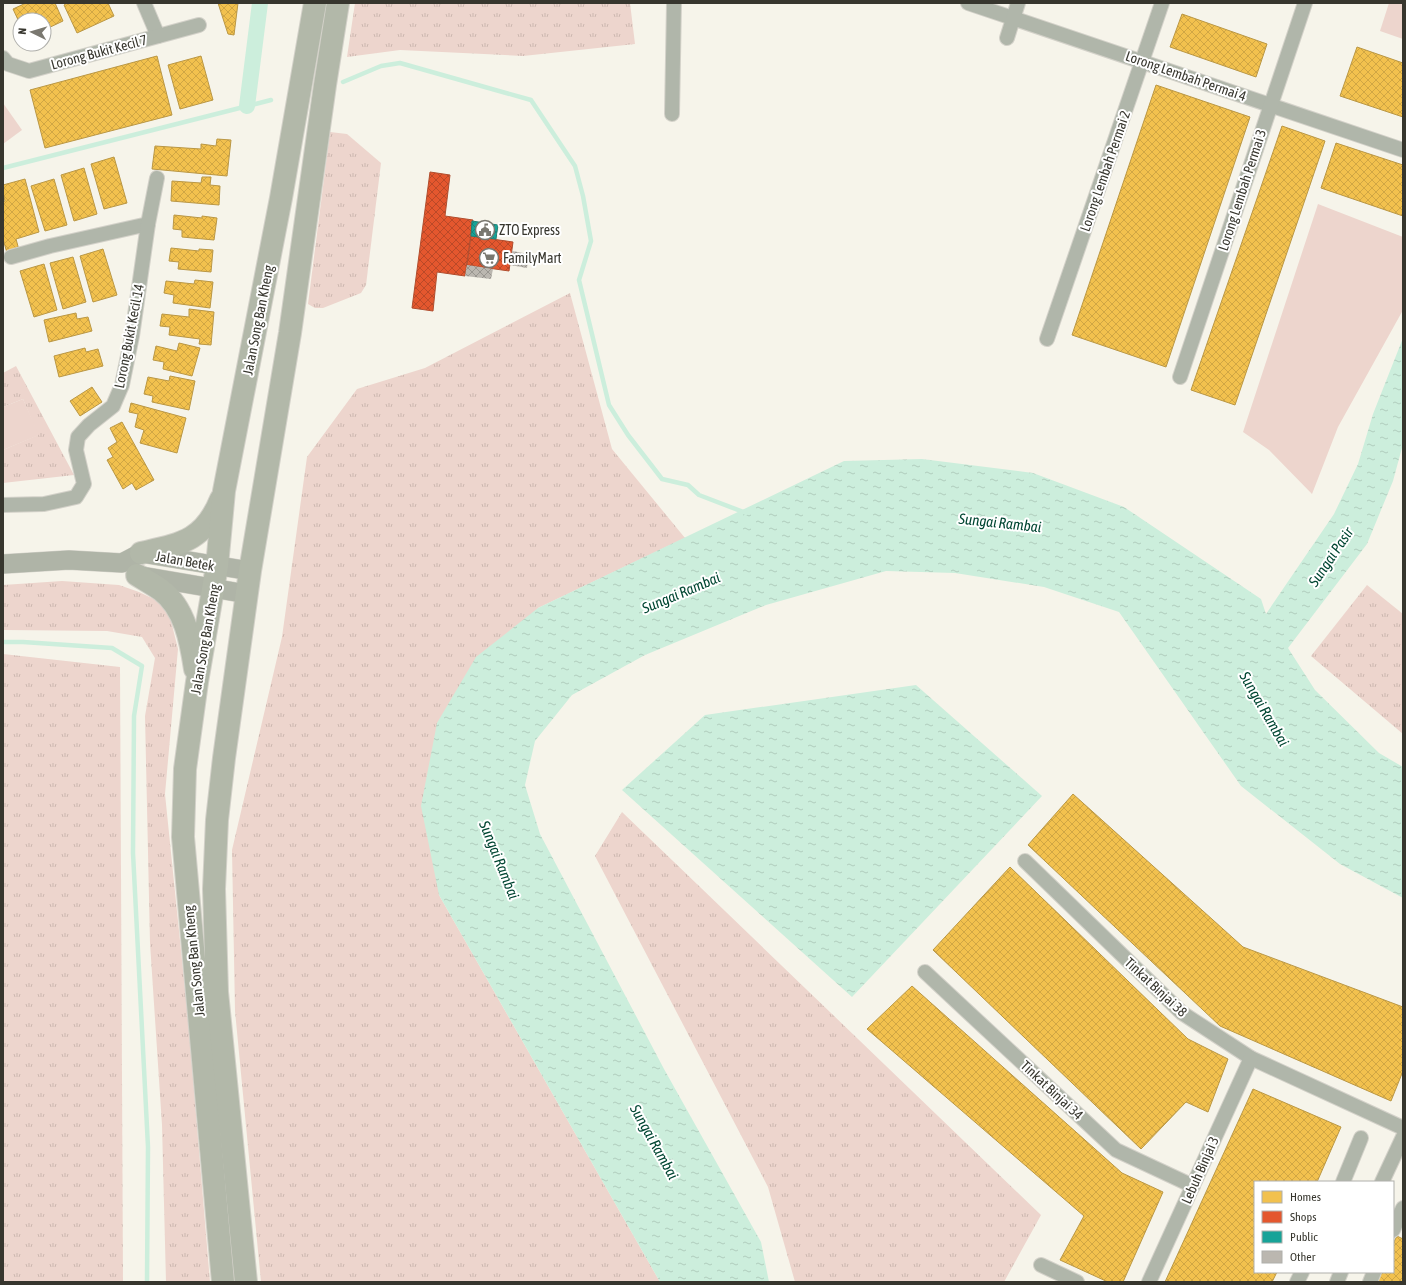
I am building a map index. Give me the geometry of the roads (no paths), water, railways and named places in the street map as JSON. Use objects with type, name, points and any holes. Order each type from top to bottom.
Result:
[{"type":"main road","name":"Jalan Song Ban Kheng","points":[[223,1282],[183,837],[185,769],[197,682],[214,589],[224,492],[281,198],[315,3]]},
{"type":"main road","name":"Jalan Song Ban Kheng","points":[[246,1282],[217,992],[214,889],[217,820],[224,758],[250,571],[290,333],[338,3]]},
{"type":"main road","points":[[197,682],[192,651],[185,626],[176,606],[133,564],[197,535],[215,513],[224,492]]},
{"type":"street","points":[[144,3],[158,36]]},
{"type":"street","points":[[672,114],[674,3]]},
{"type":"street","name":"Lorong Lembah Permai 4","points":[[968,3],[1403,150]]},
{"type":"street","points":[[1007,38],[1018,3]]},
{"type":"street","name":"Lorong Lembah Permai 2","points":[[1047,339],[1162,3]]},
{"type":"street","name":"Lorong Lembah Permai 3","points":[[1180,377],[1305,3]]},
{"type":"street","name":"Lorong Bukit Kecil 7","points":[[3,58],[8,64],[29,71],[199,26]]},
{"type":"street","name":"Lorong Bukit Kecil 14","points":[[3,505],[44,504],[76,497],[84,484],[76,450],[78,437],[89,425],[113,406],[122,385],[132,336],[148,224],[157,178]]},
{"type":"street","points":[[11,257],[50,246],[148,224]]},
{"type":"street","name":"Jalan Betek","points":[[3,564],[69,560],[133,564],[217,566],[250,571]]},
{"type":"street","name":"Jalan Betek","points":[[133,564],[214,589],[247,594]]},
{"type":"street","name":"Tinkat Binjai 38","points":[[1025,861],[1182,1013],[1251,1058],[1403,1128]]},
{"type":"street","name":"Tinkat Binjai 34","points":[[925,972],[1116,1150],[1193,1186]]},
{"type":"street","name":"Lebuh Binjai 3","points":[[1149,1282],[1251,1058]]},
{"type":"street","points":[[1382,1181],[1403,1136]]},
{"type":"street","points":[[1343,1181],[1362,1138]]},
{"type":"street","points":[[1394,1228],[1403,1208]]},
{"type":"street","points":[[1041,1265],[1077,1282]]},
{"type":"street","points":[[1297,1282],[1302,1273]]},
{"type":"water","points":[[1403,338],[1403,444],[1393,481],[1367,544],[1288,648],[1315,690],[1379,753],[1403,767],[1403,898],[1340,864],[1241,786],[1119,612],[1044,587],[955,573],[886,571],[766,605],[645,655],[572,695],[535,741],[525,785],[540,834],[664,1069],[761,1242],[769,1282],[660,1282],[439,895],[421,806],[437,723],[476,657],[538,608],[844,461],[922,459],[1033,473],[1124,507],[1261,599],[1266,614],[1334,514],[1358,464],[1373,414]]},
{"type":"water","points":[[916,685],[1042,796],[852,997],[622,790],[705,715]]},
{"type":"waterway","points":[[247,106],[260,3]]},
{"type":"waterway","points":[[343,82],[381,66],[400,63],[531,100],[575,166],[583,196],[591,241],[579,280],[609,405],[628,435],[662,479],[688,485],[699,495],[746,513]]},
{"type":"waterway","points":[[3,168],[271,100]]},
{"type":"waterway","points":[[3,642],[112,648],[142,666],[134,716],[133,853],[148,1147],[147,1282]]},
{"type":"place","name":"ZTO Express","points":[[485,230]]},
{"type":"place","name":"FamilyMart","points":[[489,258]]},
{"type":"water label","name":"Sungai Rambai","points":[[1000,523]]},
{"type":"water label","name":"Sungai Pasir","points":[[1331,557]]},
{"type":"water label","name":"Sungai Rambai","points":[[681,593]]},
{"type":"water label","name":"Sungai Rambai","points":[[1264,709]]},
{"type":"water label","name":"Sungai Rambai","points":[[499,860]]},
{"type":"water label","name":"Sungai Rambai","points":[[654,1142]]}]
